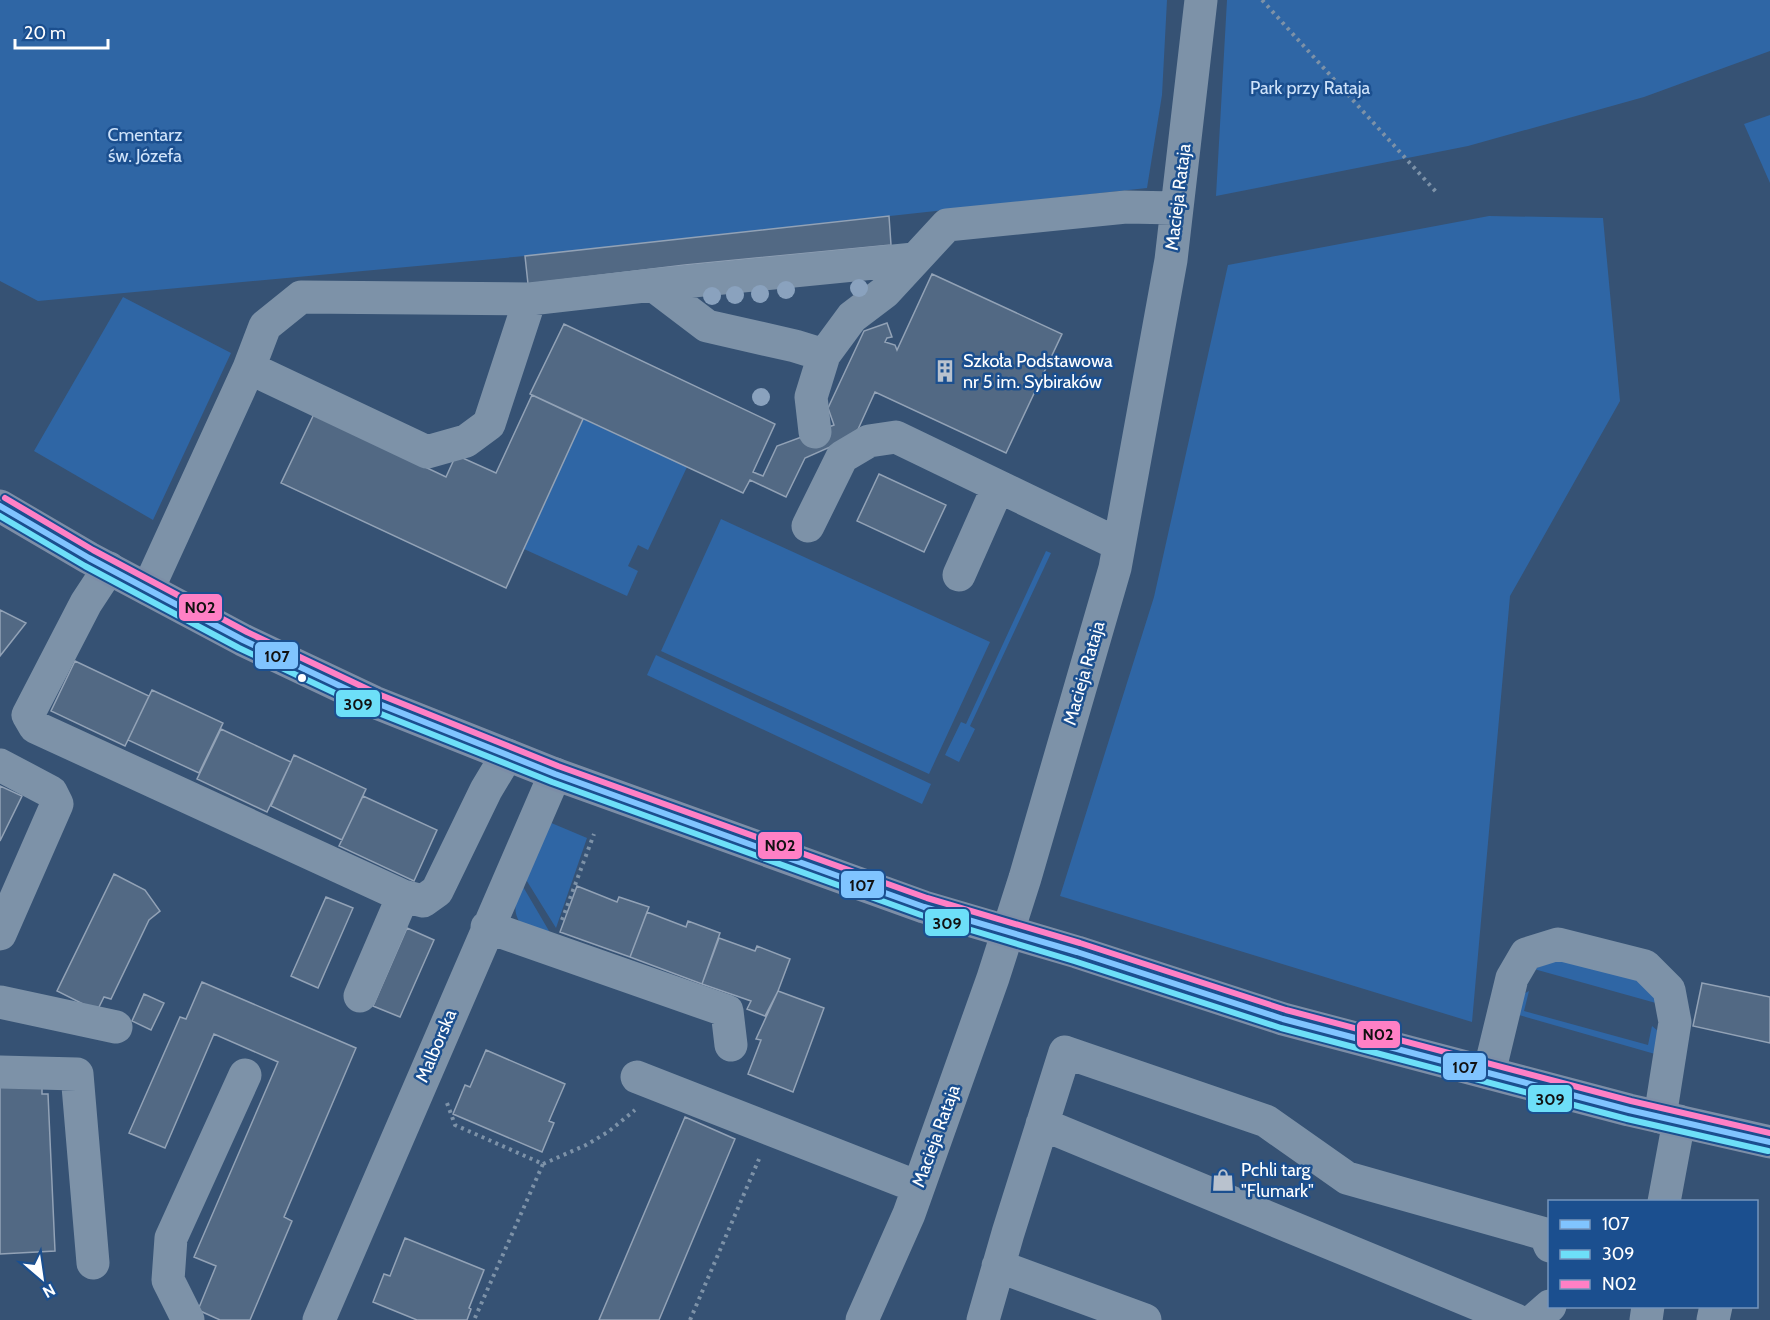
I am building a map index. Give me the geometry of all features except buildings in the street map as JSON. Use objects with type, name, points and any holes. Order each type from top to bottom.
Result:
[{"type":"main road","points":[[0,506],[243,640],[374,702],[555,774],[932,910],[1062,948],[1283,1019],[1670,1119],[1770,1142]]},
{"type":"street","name":"Macieja Rataja","points":[[862,1320],[909,1215],[989,987],[1031,855],[1114,568],[1171,260],[1201,0]]},
{"type":"street","points":[[808,526],[827,446],[811,397],[824,355],[852,317],[885,292],[947,225],[1126,207],[1177,208]]},
{"type":"street","points":[[148,589],[249,368],[265,326],[301,297],[530,299],[914,259]]},
{"type":"street","points":[[653,285],[707,326],[824,355]]},
{"type":"street","points":[[249,368],[428,452],[466,441],[489,424],[530,299]]},
{"type":"street","points":[[827,446],[896,437],[1118,544]]},
{"type":"street","points":[[958,575],[998,487]]},
{"type":"street","points":[[109,568],[86,603],[28,715],[35,727],[403,896],[423,901],[437,891],[486,790],[507,755]]},
{"type":"street","points":[[0,765],[51,792],[57,804],[0,934]]},
{"type":"street","name":"Malborska","points":[[319,1320],[555,774]]},
{"type":"street","points":[[360,996],[403,896]]},
{"type":"street","points":[[488,927],[727,1011],[731,1046]]},
{"type":"street","points":[[1489,1073],[1512,978],[1526,954],[1558,944],[1645,966],[1669,990],[1675,1022],[1664,1200]]},
{"type":"street","points":[[0,1002],[116,1027]]},
{"type":"street","points":[[983,1320],[1065,1052],[1266,1121],[1347,1178],[1545,1234],[1548,1241]]},
{"type":"street","points":[[0,1072],[77,1074],[93,1263]]},
{"type":"street","points":[[189,1320],[168,1280],[171,1238],[245,1075]]},
{"type":"street","points":[[637,1077],[918,1187]]},
{"type":"street","points":[[1042,1124],[1516,1320]]},
{"type":"street","points":[[998,1266],[1145,1320]]},
{"type":"street","points":[[1534,1320],[1548,1308]]},
{"type":"path","points":[[1262,0],[1438,194]]},
{"type":"path","points":[[560,926],[594,834]]},
{"type":"path","points":[[428,1065],[436,1071],[455,1125],[543,1164]]},
{"type":"path","points":[[474,1320],[543,1164],[586,1145],[608,1132],[636,1109]]},
{"type":"path","points":[[690,1320],[743,1193],[761,1156]]},
{"type":"green space","name":"Cmentarz św. Józefa","points":[[0,0],[1167,0],[1162,95],[1147,188],[525,256],[38,301],[0,281]]},
{"type":"green space","name":"Park przy Rataja","points":[[1227,0],[1770,0],[1770,51],[1644,97],[1468,146],[1216,196]]},
{"type":"green space","points":[[1770,115],[1770,183],[1744,124]]},
{"type":"green space","points":[[1489,216],[1603,218],[1620,401],[1510,596],[1472,1022],[1060,896],[1154,597],[1228,265]]},
{"type":"green space","points":[[123,297],[231,353],[153,520],[34,451]]},
{"type":"green space","points":[[583,419],[687,467],[648,550],[638,545],[628,566],[638,571],[627,596],[524,549]]},
{"type":"green space","points":[[721,519],[990,642],[929,774],[661,651]]},
{"type":"green space","points":[[1046,551],[1051,553],[970,726],[975,729],[959,762],[945,755],[961,722],[966,724]]},
{"type":"green space","points":[[656,655],[931,784],[922,804],[647,675]]},
{"type":"green space","points":[[549,822],[587,838],[556,928],[525,878]]},
{"type":"green space","points":[[522,885],[552,936],[524,929],[520,923],[516,908]]},
{"type":"green space","points":[[1566,956],[1651,979],[1663,1005],[1534,969]]},
{"type":"green space","points":[[1529,991],[1524,1011],[1648,1045],[1652,1026],[1658,1031],[1655,1054],[1512,1013],[1518,997]]},
{"type":"transit line","name":"N02","points":[[5,498],[93,550],[247,632],[378,694],[558,766],[927,898],[1080,943],[1286,1010],[1631,1101],[1770,1133]]},
{"type":"transit line","name":"107","points":[[0,506],[89,558],[243,640],[374,702],[555,774],[924,907],[1077,952],[1283,1019],[1629,1110],[1770,1142]]},
{"type":"transit line","name":"309","points":[[0,516],[85,566],[239,648],[371,710],[552,782],[921,915],[1074,961],[1281,1028],[1627,1119],[1768,1151]]},
{"type":"place","name":"Szkoła Podstawowa nr 5 im. Sybiraków","points":[[945,371]]},
{"type":"place","name":"Pchli targ \"Flumark\"","points":[[1223,1180]]}]
